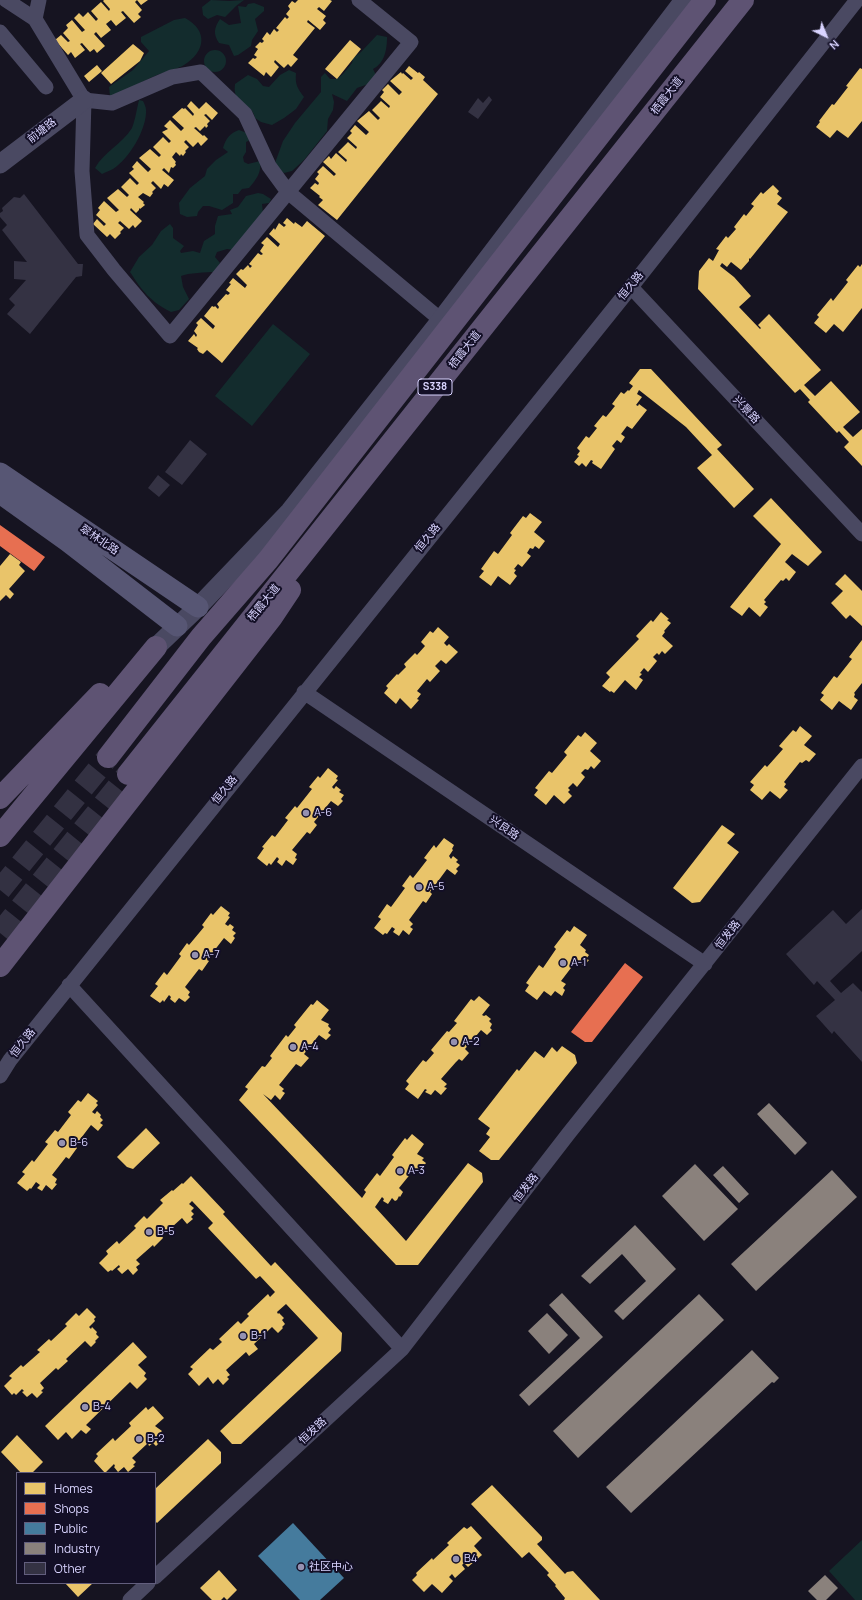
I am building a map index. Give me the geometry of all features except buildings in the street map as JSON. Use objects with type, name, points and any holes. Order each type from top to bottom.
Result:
[{"type":"main road","name":"S338","points":[[108,758],[201,637],[272,554],[705,0]]},
{"type":"main road","name":"栖霞大道","points":[[128,774],[743,0]]},
{"type":"main road","name":"翠林北路","points":[[0,473],[198,607]]},
{"type":"main road","points":[[0,966],[272,617],[354,490]]},
{"type":"main road","name":"翠林北路","points":[[0,493],[67,541],[177,626]]},
{"type":"main road","points":[[0,798],[101,693],[156,647]]},
{"type":"main road","points":[[0,836],[156,647]]},
{"type":"street","points":[[6,0],[34,19],[84,100],[82,171],[87,235],[114,270],[170,336],[411,42],[359,0]]},
{"type":"street","points":[[34,19],[39,0]]},
{"type":"street","points":[[156,647],[198,607],[290,511],[441,320],[684,0]]},
{"type":"street","name":"恒久路","points":[[0,1076],[10,1060],[69,985],[631,287],[857,0]]},
{"type":"street","points":[[0,32],[46,87]]},
{"type":"street","points":[[84,100],[112,103],[172,77],[201,72],[245,114],[269,166],[288,192],[441,320]]},
{"type":"street","name":"前塘路","points":[[0,164],[84,100]]},
{"type":"street","name":"兴景路","points":[[631,287],[862,534]]},
{"type":"street","name":"兴良路","points":[[304,692],[705,964]]},
{"type":"street","name":"恒发路","points":[[156,1576],[402,1349],[568,1133],[705,964],[862,766]]},
{"type":"street","points":[[69,985],[402,1349]]},
{"type":"street","points":[[130,1600],[147,1584]]},
{"type":"green space","points":[[211,0],[244,0],[225,17],[217,15],[208,19],[203,15],[202,7]]},
{"type":"green space","points":[[254,3],[264,7],[264,11],[255,19],[258,31],[252,40],[251,46],[234,56],[229,45],[219,43],[217,40],[215,34],[216,25],[220,19],[229,25],[241,23],[238,6],[246,7],[248,4]]},
{"type":"green space","points":[[185,18],[193,23],[201,35],[200,48],[191,60],[181,67],[146,80],[114,98],[110,96],[109,87],[133,70],[149,51],[141,42],[141,37],[174,20]]},
{"type":"green space","points":[[377,35],[387,37],[386,46],[383,59],[373,69],[376,75],[371,83],[357,88],[347,101],[332,94],[334,102],[333,110],[328,119],[327,131],[304,160],[292,171],[284,173],[276,168],[275,163],[283,141],[295,123],[321,92],[321,77],[325,73],[330,79],[337,79],[352,63],[353,58],[361,52]]},
{"type":"green space","points":[[215,50],[219,51],[225,57],[225,65],[219,71],[215,72],[211,71],[205,65],[204,61],[205,57],[211,51]]},
{"type":"green space","points":[[289,70],[296,73],[297,86],[304,97],[296,109],[272,125],[261,122],[255,118],[250,109],[236,97],[235,84],[248,75],[257,79],[263,86],[269,87],[280,75]]},
{"type":"green space","points":[[139,100],[143,101],[145,106],[146,118],[136,143],[119,164],[113,169],[102,174],[95,168],[103,157],[128,134],[132,128]]},
{"type":"green space","points":[[239,130],[247,133],[250,140],[246,142],[246,152],[243,157],[244,162],[248,164],[260,161],[258,176],[254,182],[249,188],[242,189],[238,194],[233,194],[233,203],[222,210],[209,206],[203,206],[198,212],[197,216],[187,217],[180,214],[179,203],[190,188],[205,176],[207,169],[216,160],[228,152],[223,148],[226,141],[231,134]]},
{"type":"green space","points":[[258,193],[271,199],[269,203],[262,204],[263,213],[234,250],[227,249],[217,252],[215,257],[220,263],[215,272],[193,273],[181,276],[183,287],[189,299],[179,310],[171,312],[152,300],[143,291],[130,272],[139,257],[152,245],[161,231],[170,224],[173,228],[173,238],[184,246],[180,251],[181,253],[193,251],[200,253],[204,241],[215,234],[215,226],[218,216],[232,214],[230,210],[238,207],[246,196]]},
{"type":"green space","points":[[273,324],[310,354],[252,426],[215,396]]},
{"type":"green space","points":[[862,1540],[862,1600],[855,1600],[829,1571]]},
{"type":"tunnel","points":[[0,890],[108,757]]},
{"type":"tunnel","points":[[0,933],[128,774]]},
{"type":"place","name":"A-6","points":[[306,813]]},
{"type":"place","name":"A-5","points":[[419,887]]},
{"type":"place","name":"A-7","points":[[195,955]]},
{"type":"place","name":"A-1","points":[[563,963]]},
{"type":"place","name":"A-2","points":[[454,1042]]},
{"type":"place","name":"A-4","points":[[293,1047]]},
{"type":"place","name":"B-6","points":[[62,1143]]},
{"type":"place","name":"A-3","points":[[400,1171]]},
{"type":"place","name":"B-5","points":[[149,1232]]},
{"type":"place","name":"B-1","points":[[243,1336]]},
{"type":"place","name":"B-4","points":[[85,1407]]},
{"type":"place","name":"B-2","points":[[139,1439]]},
{"type":"place","name":"B4","points":[[456,1559]]},
{"type":"place","name":"社区中心","points":[[301,1567]]}]
